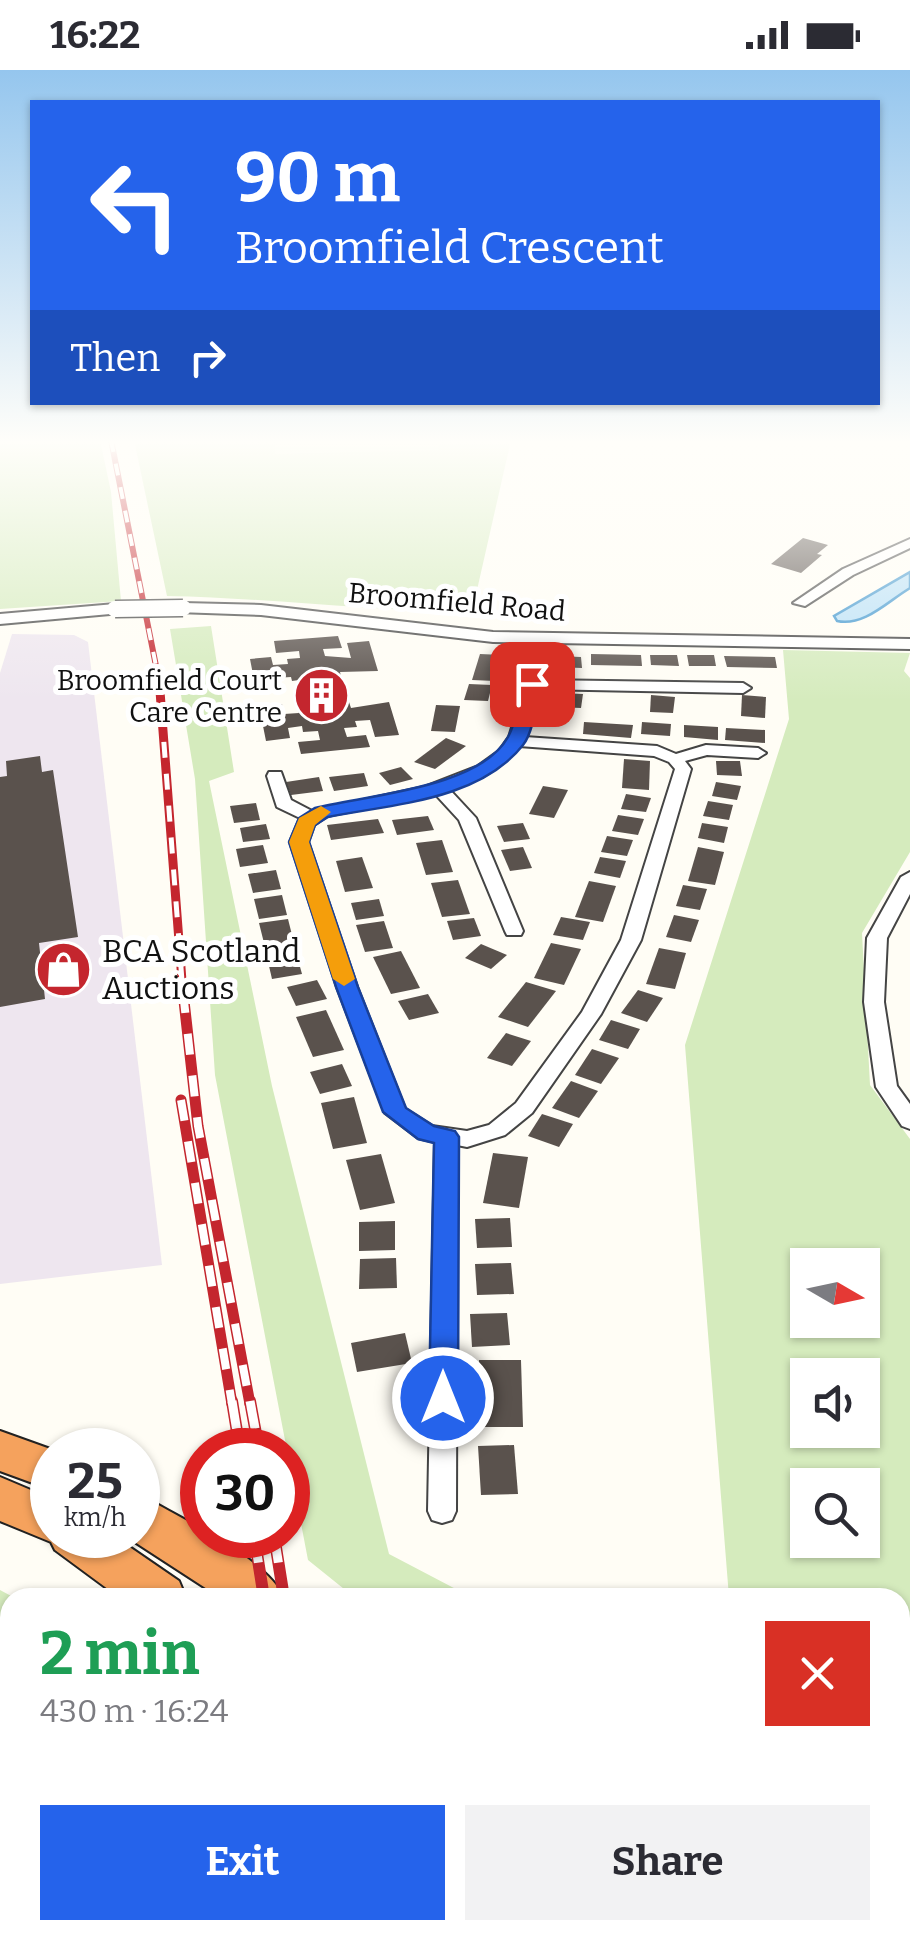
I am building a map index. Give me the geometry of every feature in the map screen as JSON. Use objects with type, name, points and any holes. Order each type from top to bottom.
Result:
[{"type":"highway","points":[[0,1451],[30,1462]]},
{"type":"highway","points":[[0,1498],[30,1511]]},
{"type":"highway","points":[[160,1532],[247,1588]]},
{"type":"highway","points":[[104,1558],[147,1588]]},
{"type":"street","points":[[800,603],[848,572],[910,542]]},
{"type":"street","name":"Broomfield Road","points":[[0,619],[114,609],[261,610],[445,634],[537,639],[910,644]]},
{"type":"street","points":[[516,741],[656,751],[675,759],[683,769],[631,940],[591,1014],[524,1108],[497,1130],[467,1139],[426,1133],[396,1112],[347,987],[299,842],[306,822],[322,812],[440,789],[487,767],[516,741],[532,684],[537,639]]},
{"type":"street","points":[[532,684],[744,688]]},
{"type":"street","points":[[675,759],[706,750],[758,754]]},
{"type":"street","points":[[275,776],[283,803],[313,818]]},
{"type":"street","points":[[440,789],[467,818],[514,931]]},
{"type":"street","points":[[910,876],[877,938],[874,1002],[887,1086],[910,1121]]},
{"type":"street","points":[[442,1510],[446,1137]]},
{"type":"shaded area","name":"BCA Scotland Auctions","points":[[12,634],[74,635],[88,642],[162,1265],[0,1284],[0,673]]},
{"type":"green space","points":[[0,527],[114,527],[121,601],[0,609]]},
{"type":"green space","points":[[152,527],[491,527],[472,612],[167,596]]},
{"type":"green space","points":[[211,626],[234,772],[209,781],[272,1086],[389,1554],[454,1588],[343,1588],[308,1560],[310,1428],[283,1428],[215,1075],[195,779],[170,629]]},
{"type":"green space","points":[[783,650],[910,653],[904,671],[910,678],[910,852],[862,933],[870,1085],[910,1139],[910,1588],[728,1588],[685,1045],[789,719]]},
{"type":"water","points":[[910,572],[910,588],[884,606],[857,620],[837,621],[834,616]]},
{"type":"building","points":[[803,538],[828,545],[801,573],[771,564]]},
{"type":"building","name":"Broomfield Court Care Centre","points":[[338,636],[342,648],[323,649],[325,656],[351,658],[347,643],[369,641],[378,671],[340,672],[341,676],[335,677],[342,703],[349,702],[351,708],[389,702],[399,735],[375,737],[370,720],[355,721],[357,727],[344,728],[347,737],[366,735],[370,747],[301,754],[298,742],[320,740],[318,731],[303,732],[302,726],[288,728],[290,738],[266,741],[259,706],[282,704],[284,714],[299,713],[297,707],[305,706],[299,680],[292,681],[291,677],[275,678],[278,689],[256,690],[250,659],[271,657],[273,665],[288,664],[287,659],[300,658],[299,651],[276,653],[274,641]]},
{"type":"building","points":[[480,654],[502,655],[495,681],[472,680]]},
{"type":"building","points":[[591,654],[641,655],[642,666],[591,665]]},
{"type":"building","points":[[650,655],[677,655],[679,666],[651,665]]},
{"type":"building","points":[[687,655],[714,655],[716,666],[689,666]]},
{"type":"building","points":[[554,656],[581,657],[582,668],[555,667]]},
{"type":"building","points":[[724,656],[775,657],[777,668],[727,667]]},
{"type":"building","points":[[469,684],[492,685],[488,701],[464,700]]},
{"type":"building","points":[[560,693],[583,694],[581,708],[557,707]]},
{"type":"building","points":[[651,695],[675,697],[673,713],[650,712]]},
{"type":"building","points":[[742,695],[766,697],[765,718],[741,716]]},
{"type":"building","points":[[436,705],[460,706],[455,732],[431,731]]},
{"type":"building","points":[[584,722],[633,725],[631,738],[583,734]]},
{"type":"building","points":[[642,722],[671,724],[670,736],[641,734]]},
{"type":"building","points":[[684,725],[718,727],[718,740],[684,737]]},
{"type":"building","points":[[726,728],[765,730],[765,743],[725,740]]},
{"type":"building","points":[[446,738],[466,746],[435,769],[414,762]]},
{"type":"building","points":[[40,756],[42,772],[53,770],[78,937],[39,943],[45,999],[0,1007],[0,777],[7,776],[6,761]]},
{"type":"building","points":[[624,759],[650,761],[649,790],[622,788]]},
{"type":"building","points":[[716,761],[740,761],[742,776],[717,775]]},
{"type":"building","points":[[401,767],[413,779],[390,785],[379,773]]},
{"type":"building","points":[[364,773],[368,786],[334,791],[329,777]]},
{"type":"building","points":[[319,777],[323,791],[291,795],[286,782]]},
{"type":"building","points":[[716,782],[741,786],[737,800],[712,796]]},
{"type":"building","points":[[543,786],[568,790],[554,818],[529,814]]},
{"type":"building","points":[[626,794],[651,798],[646,812],[621,809]]},
{"type":"building","points":[[708,801],[733,805],[729,820],[703,816]]},
{"type":"building","points":[[256,803],[260,820],[234,823],[230,806]]},
{"type":"building","points":[[618,815],[644,819],[638,835],[612,831]]},
{"type":"building","points":[[428,816],[434,830],[397,835],[392,820]]},
{"type":"building","points":[[378,819],[384,833],[331,840],[327,825]]},
{"type":"building","points":[[523,823],[530,839],[504,842],[497,826]]},
{"type":"building","points":[[702,823],[728,827],[724,843],[698,838]]},
{"type":"building","points":[[266,824],[270,839],[243,842],[240,828]]},
{"type":"building","points":[[607,836],[633,840],[627,856],[601,852]]},
{"type":"building","points":[[442,840],[453,872],[426,875],[416,843]]},
{"type":"building","points":[[263,845],[268,863],[240,867],[236,849]]},
{"type":"building","points":[[523,847],[532,868],[510,871],[501,850]]},
{"type":"building","points":[[698,847],[724,852],[715,885],[688,881]]},
{"type":"building","points":[[362,857],[373,888],[345,892],[336,861]]},
{"type":"building","points":[[600,857],[626,861],[620,878],[594,873]]},
{"type":"building","points":[[276,870],[281,889],[253,893],[248,874]]},
{"type":"building","points":[[458,880],[470,914],[442,917],[431,883]]},
{"type":"building","points":[[589,881],[616,886],[603,922],[575,917]]},
{"type":"building","points":[[683,885],[707,889],[700,910],[676,906]]},
{"type":"building","points":[[282,895],[287,915],[259,919],[254,899]]},
{"type":"building","points":[[379,899],[384,916],[356,920],[351,903]]},
{"type":"building","points":[[674,915],[699,920],[691,942],[666,937]]},
{"type":"building","points":[[561,917],[590,922],[583,940],[553,935]]},
{"type":"building","points":[[474,918],[481,936],[453,940],[447,921]]},
{"type":"building","points":[[288,919],[294,943],[265,947],[259,923]]},
{"type":"building","points":[[384,921],[393,948],[365,952],[356,925]]},
{"type":"building","points":[[551,943],[581,949],[564,985],[534,978]]},
{"type":"building","points":[[481,944],[507,955],[491,969],[465,958]]},
{"type":"building","points":[[659,948],[686,953],[675,989],[646,984]]},
{"type":"building","points":[[295,949],[302,974],[272,979],[266,953]]},
{"type":"building","points":[[401,951],[420,988],[391,994],[373,957]]},
{"type":"building","points":[[317,980],[327,999],[296,1006],[287,987]]},
{"type":"building","points":[[526,982],[556,991],[528,1027],[498,1017]]},
{"type":"building","points":[[638,990],[663,998],[647,1022],[621,1013]]},
{"type":"building","points":[[428,994],[439,1013],[409,1020],[398,1001]]},
{"type":"building","points":[[326,1010],[344,1050],[313,1057],[296,1017]]},
{"type":"building","points":[[611,1020],[640,1029],[628,1049],[599,1040]]},
{"type":"building","points":[[506,1033],[531,1041],[512,1066],[487,1058]]},
{"type":"building","points":[[592,1049],[619,1058],[601,1084],[575,1075]]},
{"type":"building","points":[[342,1064],[352,1086],[320,1094],[310,1072]]},
{"type":"building","points":[[571,1081],[598,1091],[579,1118],[552,1108]]},
{"type":"building","points":[[354,1097],[367,1143],[333,1149],[321,1103]]},
{"type":"building","points":[[542,1114],[573,1124],[559,1147],[528,1136]]},
{"type":"building","points":[[493,1153],[528,1157],[519,1208],[483,1203]]},
{"type":"building","points":[[381,1154],[395,1203],[360,1210],[346,1160]]},
{"type":"building","points":[[510,1218],[512,1247],[477,1248],[475,1219]]},
{"type":"building","points":[[395,1221],[395,1250],[359,1251],[359,1222]]},
{"type":"building","points":[[396,1258],[397,1288],[359,1289],[360,1259]]},
{"type":"building","points":[[511,1263],[514,1294],[477,1295],[475,1264]]},
{"type":"building","points":[[507,1313],[510,1345],[472,1347],[470,1314]]},
{"type":"building","points":[[405,1333],[412,1363],[357,1372],[351,1343]]},
{"type":"building","points":[[479,1360],[521,1360],[523,1427],[480,1427]]},
{"type":"building","points":[[514,1445],[518,1494],[481,1495],[478,1446]]},
{"type":"railway","points":[[128,527],[159,681]]},
{"type":"railway","points":[[159,678],[183,994]]},
{"type":"railway","points":[[183,992],[198,1126],[250,1404]]},
{"type":"railway","points":[[181,1100],[232,1404]]},
{"type":"railway","points":[[232,1401],[236,1428]]},
{"type":"railway","points":[[250,1401],[255,1428]]},
{"type":"railway","points":[[258,1558],[262,1588]]},
{"type":"railway","points":[[278,1558],[282,1588]]},
{"type":"slow traffic","points":[[321,812],[306,822],[299,842],[344,979]]},
{"type":"place","name":"Broomfield Court Care Centre","points":[[321,696]]},
{"type":"place","name":"BCA Scotland Auctions","points":[[63,969]]},
{"type":"route","points":[[443,1398],[446,1137],[426,1133],[396,1112],[347,987],[299,842],[306,822],[322,812],[450,787],[487,767],[516,741],[532,684]]}]
